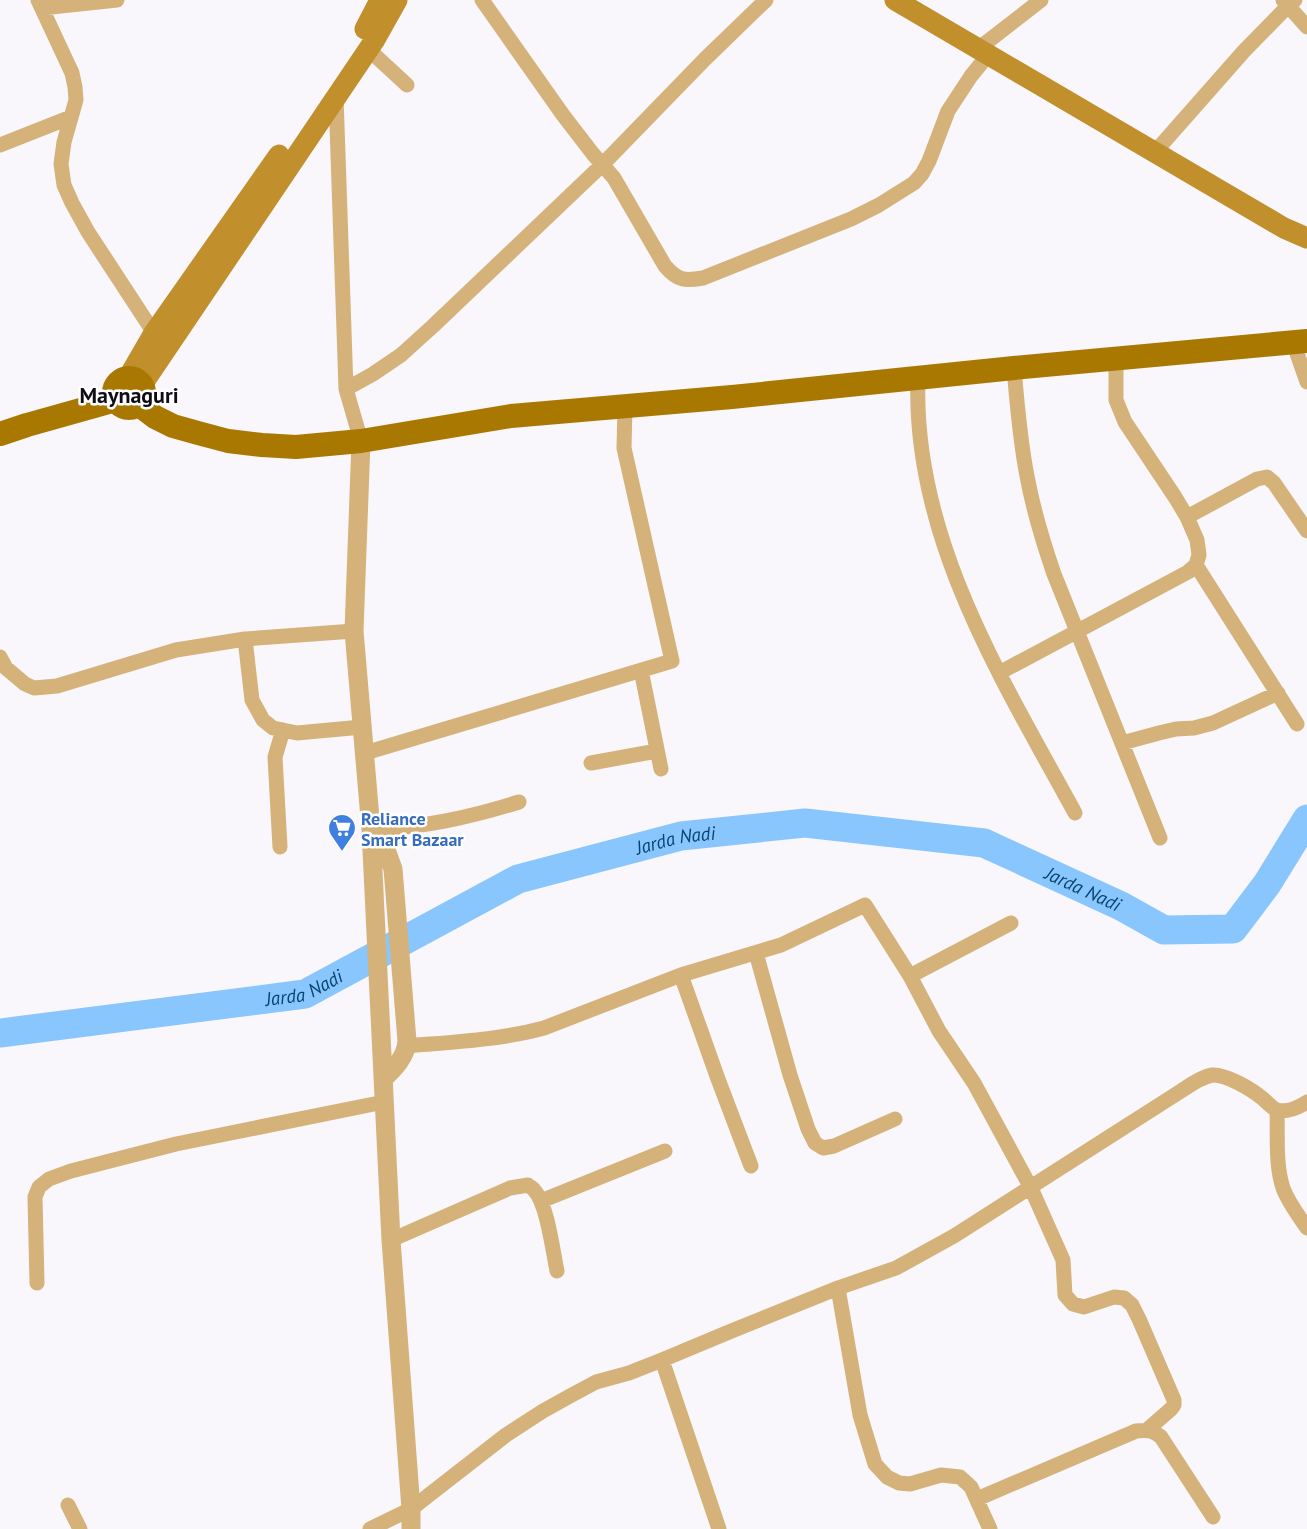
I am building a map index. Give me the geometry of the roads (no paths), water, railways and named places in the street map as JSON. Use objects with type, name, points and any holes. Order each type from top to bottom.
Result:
[{"type":"main road","points":[[131,392],[154,333],[354,49],[380,0]]},
{"type":"main road","points":[[0,434],[131,392],[368,49],[397,0]]},
{"type":"main road","points":[[895,0],[1284,228],[1307,238]]},
{"type":"main road","points":[[131,392],[155,417],[173,426],[228,441],[296,447],[360,441],[511,416],[732,397],[1014,368],[1300,342]]},
{"type":"street","points":[[117,0],[40,4],[72,73],[75,87],[76,100],[64,142],[61,164],[64,185],[88,232],[154,333]]},
{"type":"street","points":[[482,0],[563,115],[602,166],[614,178],[665,266],[673,275],[690,280],[703,278],[851,219],[914,183],[922,174],[929,161],[948,111],[971,76],[983,52],[1041,0]]},
{"type":"street","points":[[346,389],[373,374],[401,354],[433,326],[602,166],[705,59],[766,0]]},
{"type":"street","points":[[1155,152],[1289,2],[1307,27]]},
{"type":"street","points":[[368,49],[407,85]]},
{"type":"street","points":[[336,96],[346,389],[360,441],[354,630],[371,830],[384,1102],[411,1508],[410,1529]]},
{"type":"street","points":[[0,146],[72,117]]},
{"type":"street","points":[[1300,342],[1307,382]]},
{"type":"street","points":[[999,673],[1188,572],[1196,565],[1199,555],[1197,540],[1187,517],[1125,422],[1116,400],[1116,359]]},
{"type":"street","points":[[1014,368],[1021,437],[1034,511],[1054,574],[1160,838]]},
{"type":"street","points":[[918,378],[917,403],[926,476],[940,532],[962,594],[999,673],[1074,813]]},
{"type":"street","points":[[365,753],[672,661],[624,448],[625,406]]},
{"type":"street","points":[[1187,517],[1257,479],[1267,477],[1274,483],[1307,531]]},
{"type":"street","points":[[1196,565],[1297,724]]},
{"type":"street","points":[[0,657],[6,668],[25,684],[34,688],[57,686],[176,650],[245,639],[354,630]]},
{"type":"street","points":[[245,639],[252,700],[263,720],[273,728],[297,733],[362,727]]},
{"type":"street","points":[[641,670],[661,769]]},
{"type":"street","points":[[1122,742],[1176,729],[1194,728],[1213,723],[1278,693]]},
{"type":"street","points":[[280,847],[275,757],[283,730]]},
{"type":"street","points":[[590,762],[657,751]]},
{"type":"street","points":[[371,830],[400,828],[459,819],[519,802]]},
{"type":"street","points":[[371,830],[389,855],[395,881],[407,1044],[404,1054],[396,1066],[383,1075]]},
{"type":"street","points":[[407,1044],[500,1038],[544,1028],[681,975],[790,941],[866,904],[910,976],[939,1031],[974,1083],[1031,1188],[1063,1260],[1065,1295],[1073,1304],[1084,1307],[1114,1297],[1124,1298],[1132,1305],[1140,1319],[1174,1400],[1174,1405],[1171,1409],[1147,1430]]},
{"type":"street","points":[[910,976],[1012,923]]},
{"type":"street","points":[[756,953],[790,1076],[808,1129],[815,1143],[823,1148],[834,1146],[895,1119]]},
{"type":"street","points":[[681,975],[751,1166]]},
{"type":"street","points":[[370,1529],[411,1508],[480,1454],[543,1411],[596,1382],[629,1373],[838,1288],[896,1268],[918,1257],[1031,1188],[1180,1091],[1202,1079],[1212,1075],[1221,1076],[1254,1092],[1277,1110],[1289,1110],[1307,1102]]},
{"type":"street","points":[[37,1282],[35,1197],[39,1187],[49,1179],[71,1171],[176,1144],[384,1102]]},
{"type":"street","points":[[1277,1110],[1282,1187],[1288,1200],[1307,1228]]},
{"type":"street","points":[[541,1201],[665,1151]]},
{"type":"street","points":[[392,1240],[510,1188],[528,1185],[534,1190],[541,1201],[557,1271]]},
{"type":"street","points":[[838,1288],[860,1416],[875,1464],[888,1477],[904,1484],[941,1475],[960,1477],[971,1487],[990,1529]]},
{"type":"street","points":[[662,1360],[719,1529]]},
{"type":"street","points":[[977,1499],[1136,1431],[1147,1430],[1155,1432],[1161,1438],[1213,1517]]},
{"type":"street","points":[[68,1505],[80,1529]]},
{"type":"waterway","name":"Jarda Nadi","points":[[0,1033],[305,994],[518,879],[681,836],[805,823],[984,843],[1121,906],[1164,930],[1233,929],[1267,884],[1307,819]]},
{"type":"place","name":"Reliance Smart Bazaar","points":[[342,852]]},
{"type":"district","name":"Maynaguri","points":[[129,395]]}]
